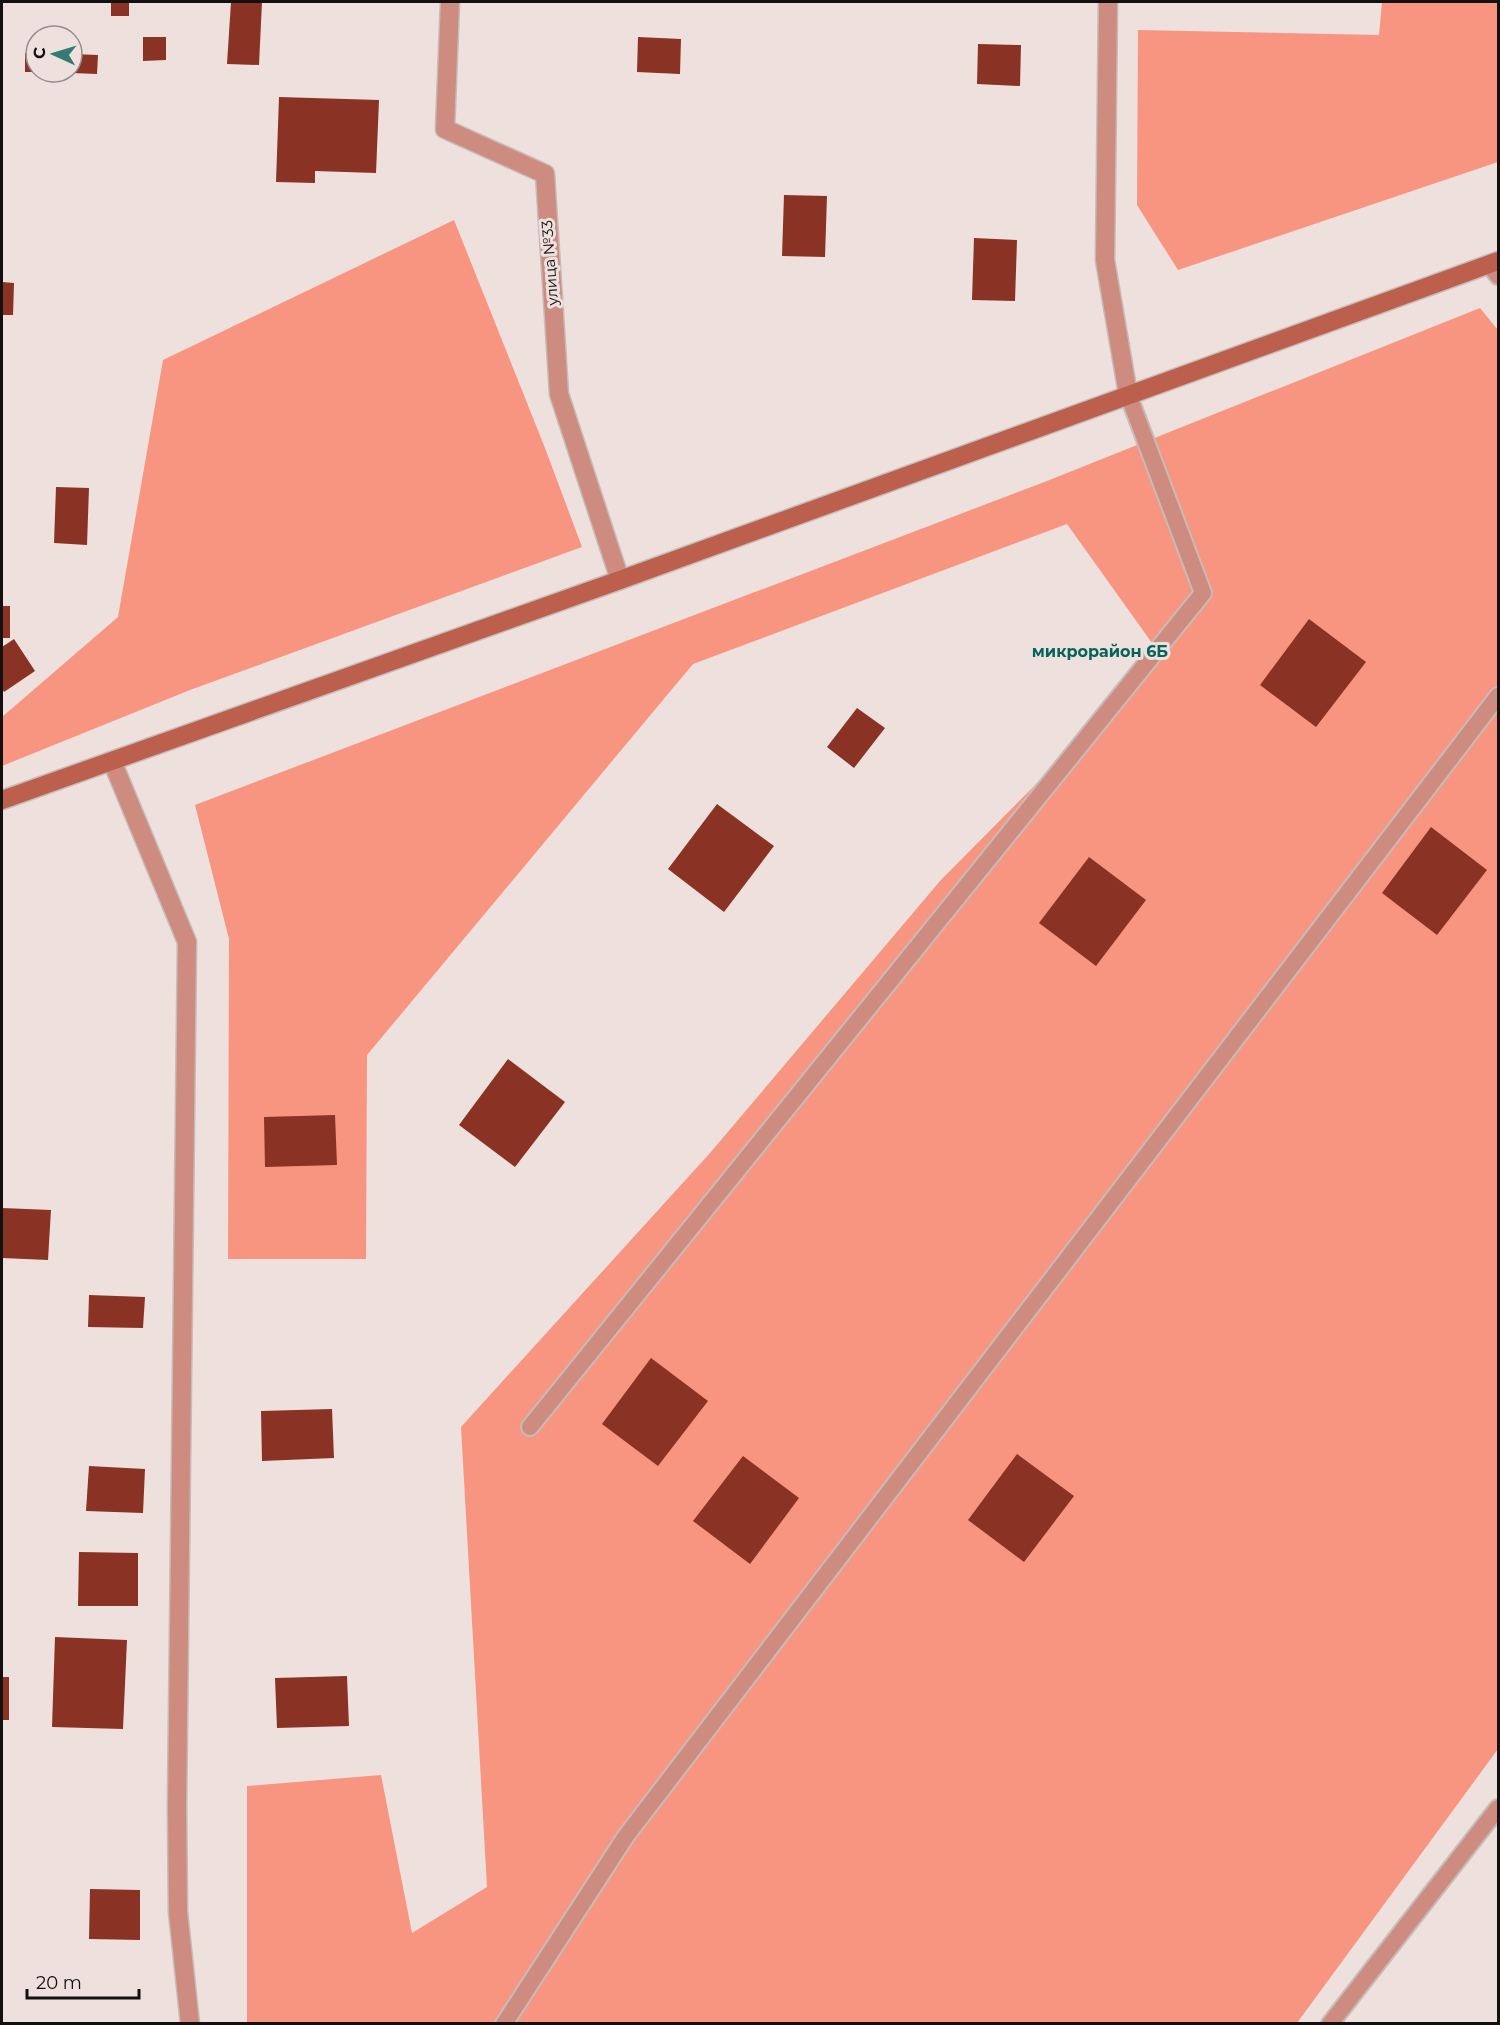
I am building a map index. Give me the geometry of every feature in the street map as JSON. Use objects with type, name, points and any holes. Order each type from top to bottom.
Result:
[{"type":"main road","points":[[2,800],[620,580],[1128,394],[1495,267]]},
{"type":"street","name":"улица №33","points":[[450,2],[445,129],[545,174],[559,394],[620,580]]},
{"type":"street","points":[[1108,2],[1105,260],[1128,394]]},
{"type":"street","points":[[112,760],[187,942],[177,1806],[178,1912],[190,2024]]},
{"type":"lane","points":[[530,1427],[1203,593],[1128,394]]},
{"type":"lane","points":[[504,2024],[626,1836],[1498,696]]},
{"type":"lane","points":[[1330,2024],[1498,1808]]},
{"type":"shaded area","points":[[1382,2],[1498,2],[1498,162],[1178,270],[1137,205],[1138,30],[1379,35]]},
{"type":"shaded area","points":[[454,220],[582,547],[190,690],[2,766],[2,717],[118,617],[163,360]]},
{"type":"shaded area","points":[[1480,308],[1498,330],[1498,1749],[1297,2023],[247,2023],[247,1786],[381,1775],[412,1933],[487,1887],[461,1427],[710,1153],[940,881],[1162,657],[1067,524],[693,664],[367,1055],[366,1259],[228,1259],[229,939],[195,805],[1047,481]]},
{"type":"building","points":[[111,2],[129,2],[129,16],[111,16]]},
{"type":"building","points":[[231,2],[262,2],[259,65],[227,64]]},
{"type":"building","points":[[143,37],[166,37],[166,60],[143,61]]},
{"type":"building","points":[[638,37],[681,39],[680,74],[637,72]]},
{"type":"building","points":[[978,44],[1021,45],[1020,86],[977,84]]},
{"type":"building","points":[[84,54],[98,55],[97,74],[84,73]]},
{"type":"building","points":[[279,97],[379,100],[376,173],[315,171],[315,183],[276,182]]},
{"type":"building","points":[[784,195],[827,196],[825,257],[782,256]]},
{"type":"building","points":[[974,238],[1017,240],[1015,301],[972,300]]},
{"type":"building","points":[[2,282],[14,283],[13,315],[2,315]]},
{"type":"building","points":[[56,487],[89,488],[87,545],[54,543]]},
{"type":"building","points":[[2,606],[10,606],[10,638],[2,638]]},
{"type":"building","points":[[1309,619],[1366,662],[1316,727],[1260,685]]},
{"type":"building","points":[[14,639],[35,671],[4,692],[2,688],[2,647]]},
{"type":"building","points":[[857,708],[885,728],[854,768],[827,747]]},
{"type":"building","points":[[717,804],[774,846],[724,912],[668,869]]},
{"type":"building","points":[[1431,827],[1487,870],[1437,935],[1382,893]]},
{"type":"building","points":[[1089,857],[1146,900],[1096,966],[1039,923]]},
{"type":"building","points":[[508,1059],[565,1102],[515,1167],[459,1125]]},
{"type":"building","points":[[335,1115],[337,1165],[265,1167],[264,1117]]},
{"type":"building","points":[[2,1208],[51,1210],[48,1260],[2,1258]]},
{"type":"building","points":[[89,1295],[145,1297],[143,1328],[88,1327]]},
{"type":"building","points":[[651,1358],[708,1401],[658,1466],[602,1424]]},
{"type":"building","points":[[332,1409],[334,1458],[262,1461],[261,1411]]},
{"type":"building","points":[[1017,1454],[1074,1496],[1024,1562],[968,1520]]},
{"type":"building","points":[[743,1456],[799,1498],[750,1564],[693,1521]]},
{"type":"building","points":[[89,1466],[145,1469],[143,1513],[86,1511]]},
{"type":"building","points":[[79,1552],[138,1553],[138,1606],[78,1606]]},
{"type":"building","points":[[55,1637],[127,1640],[123,1729],[52,1727]]},
{"type":"building","points":[[347,1676],[349,1726],[277,1728],[275,1678]]},
{"type":"building","points":[[2,1677],[9,1677],[9,1720],[2,1720]]},
{"type":"building","points":[[90,1889],[140,1890],[140,1940],[89,1939]]},
{"type":"district","name":"микрорайон 6Б","points":[[1100,651]]}]
